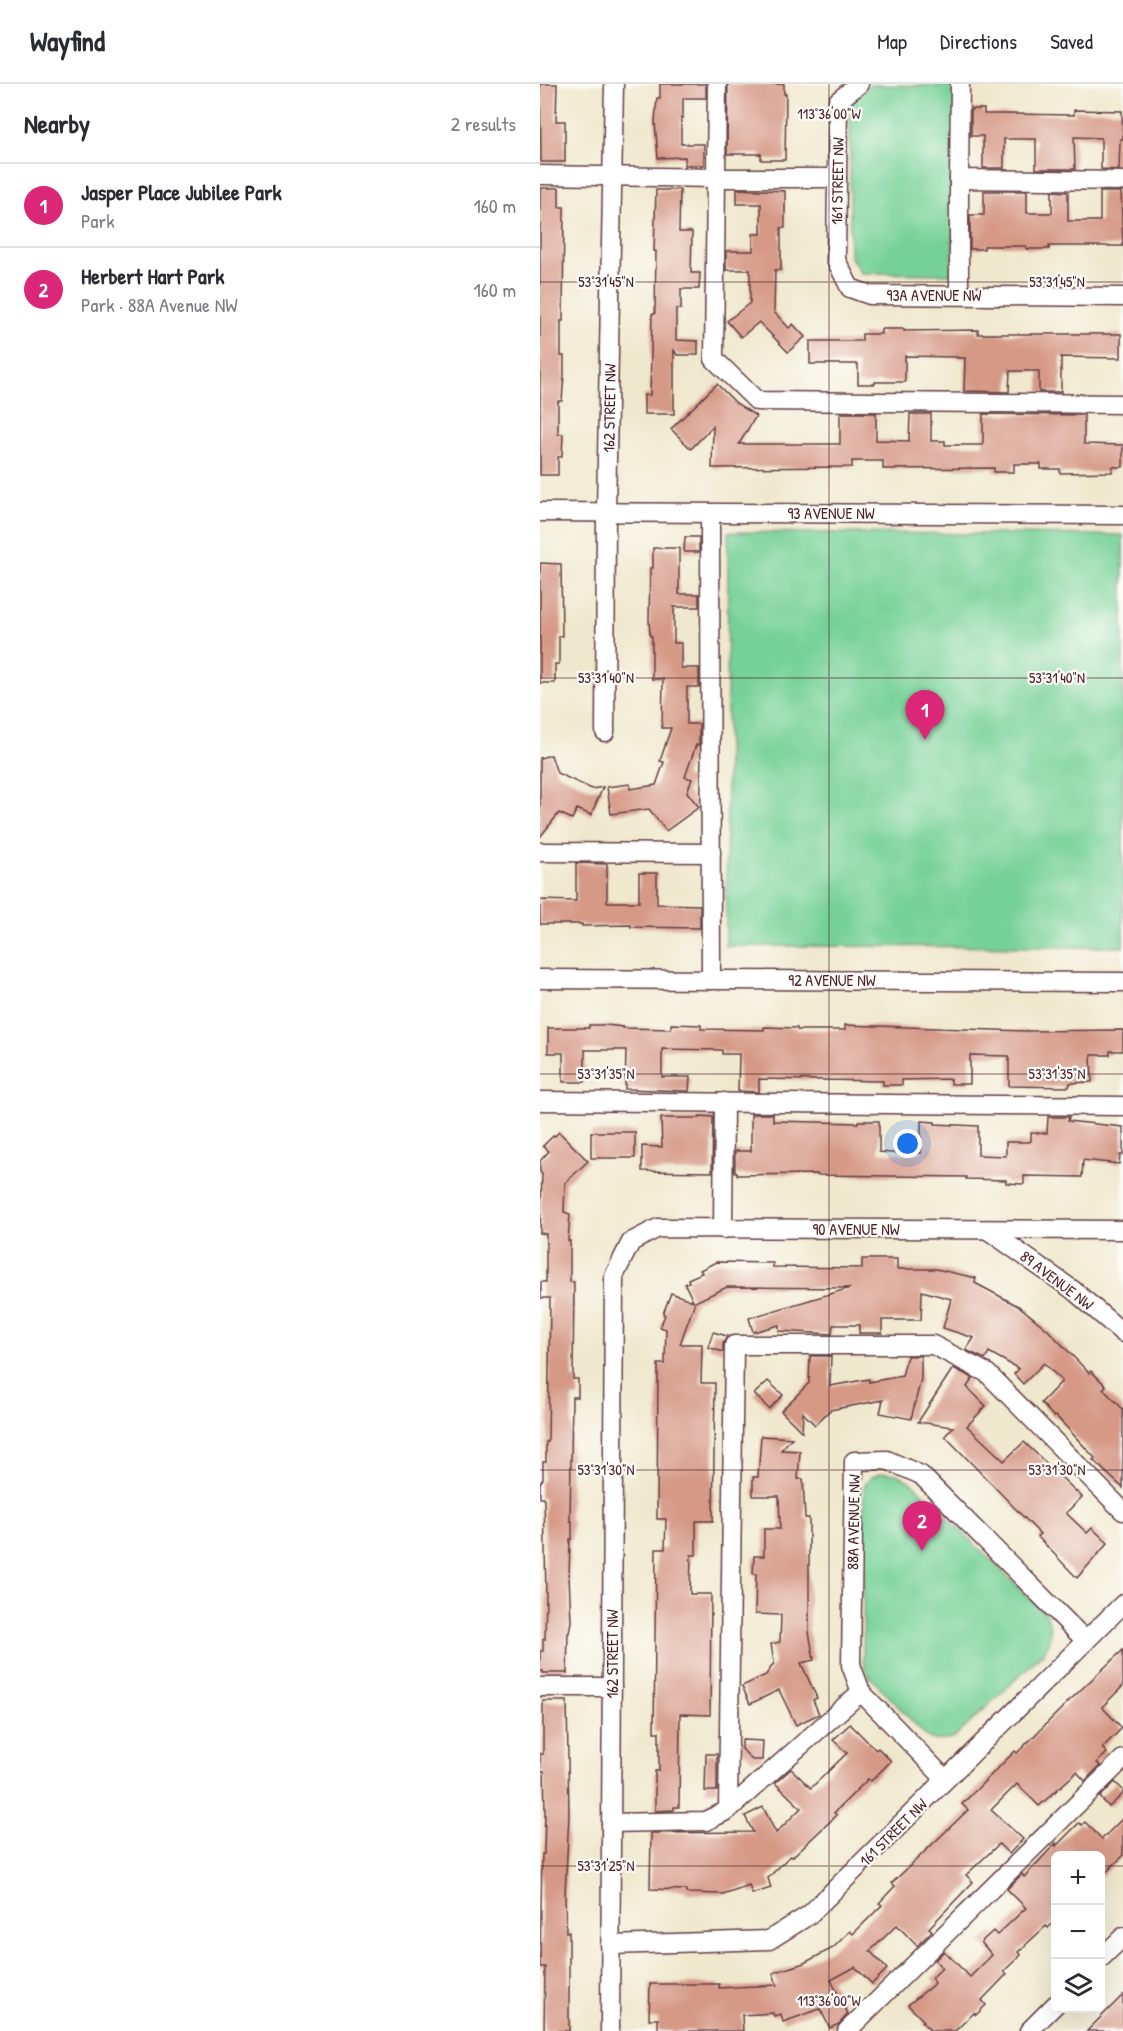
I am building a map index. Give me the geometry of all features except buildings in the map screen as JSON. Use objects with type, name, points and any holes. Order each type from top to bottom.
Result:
[{"type":"street","name":"162 STREET NW","points":[[604,732],[614,84]]},
{"type":"street","points":[[717,84],[714,359],[758,401],[1123,404]]},
{"type":"street","name":"161 STREET NW","points":[[836,260],[838,101],[859,84]]},
{"type":"street","points":[[959,296],[960,84]]},
{"type":"street","points":[[540,175],[837,178]]},
{"type":"street","points":[[959,179],[1123,181]]},
{"type":"street","name":"93A AVENUE NW","points":[[836,260],[850,288],[870,295],[1123,297]]},
{"type":"street","name":"93 AVENUE NW","points":[[540,512],[1123,515]]},
{"type":"street","points":[[710,513],[711,980]]},
{"type":"street","points":[[540,852],[711,853]]},
{"type":"street","name":"92 AVENUE NW","points":[[540,979],[1123,982]]},
{"type":"street","points":[[540,1101],[1123,1106]]},
{"type":"street","points":[[723,1228],[724,1102]]},
{"type":"street","name":"90 AVENUE NW","points":[[614,1276],[631,1242],[658,1228],[1123,1230]]},
{"type":"street","name":"89 AVENUE NW","points":[[989,1231],[1073,1290],[1123,1333]]},
{"type":"street","name":"162 STREET NW","points":[[610,2031],[614,1276]]},
{"type":"street","points":[[728,1810],[734,1345],[933,1345],[987,1373],[1123,1511]]},
{"type":"street","name":"88A AVENUE NW","points":[[945,1779],[861,1692],[851,1665],[854,1461],[887,1460],[921,1475],[1086,1641]]},
{"type":"street","name":"161 STREET NW","points":[[610,1945],[769,1940],[809,1915],[1123,1604]]},
{"type":"street","points":[[540,1687],[612,1687]]},
{"type":"street","points":[[611,1822],[706,1821],[728,1810],[861,1692]]},
{"type":"street","points":[[847,2031],[1123,1759]]},
{"type":"street","points":[[1105,1955],[1123,1937]]},
{"type":"street","points":[[1029,2031],[1051,2009]]},
{"type":"green space","points":[[870,85],[956,86],[952,274],[861,273],[850,256],[850,103]]},
{"type":"green space","points":[[728,532],[1123,535],[1123,947],[726,946]]},
{"type":"green space","points":[[883,1473],[897,1474],[912,1483],[1047,1615],[1049,1620],[1050,1634],[1044,1652],[954,1738],[937,1740],[927,1737],[867,1673],[863,1661],[864,1488],[871,1478]]},
{"type":"place","name":"Jasper Place Jubilee Park","points":[[925,740]]},
{"type":"place","name":"Herbert Hart Park","points":[[922,1551]]}]
